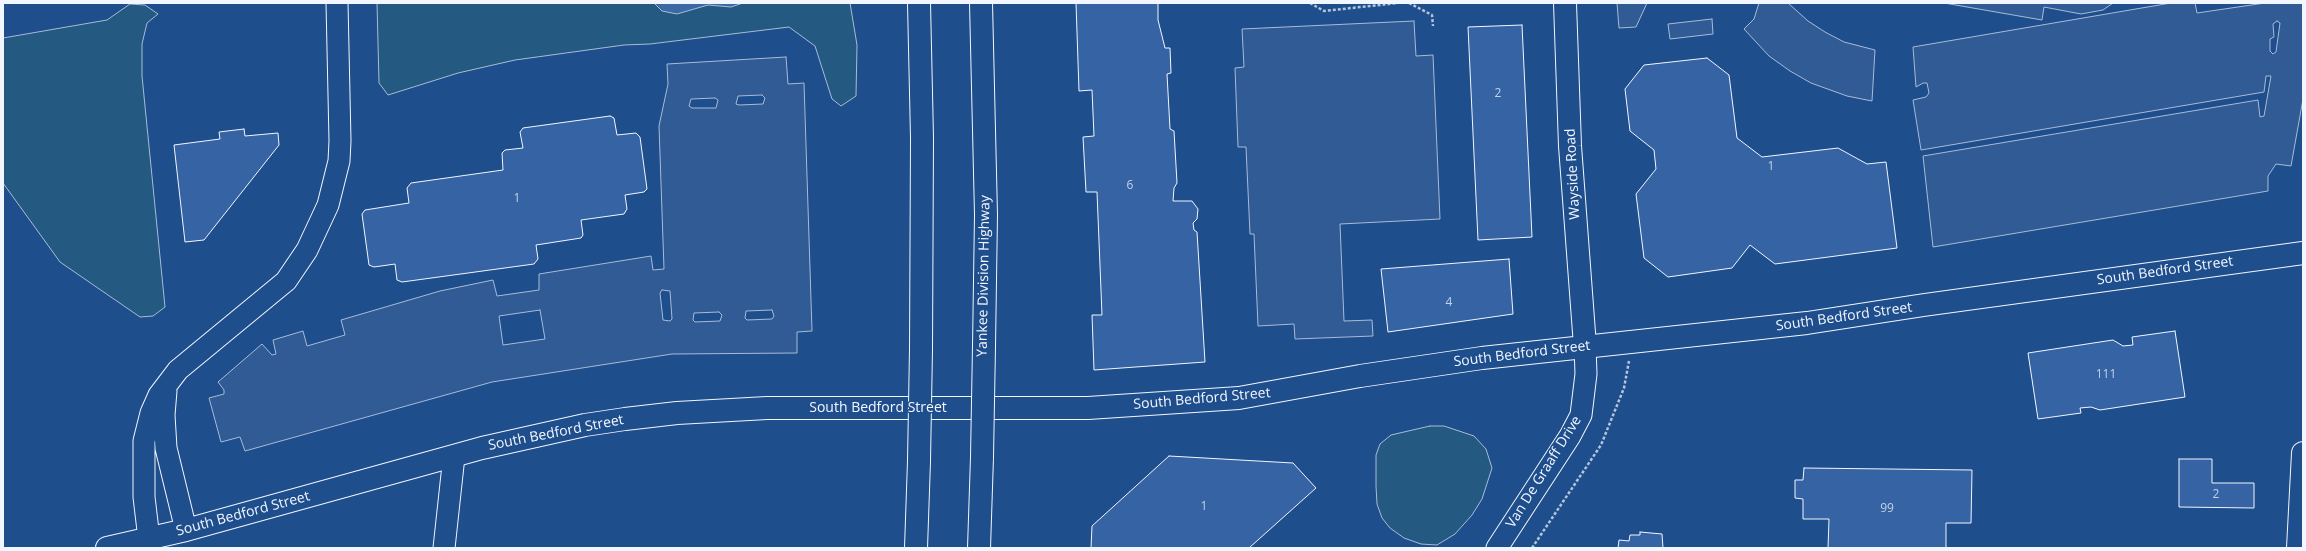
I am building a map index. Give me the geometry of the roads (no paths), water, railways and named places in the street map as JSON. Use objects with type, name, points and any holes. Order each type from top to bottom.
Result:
[{"type":"main road","points":[[910,3],[920,81]]},
{"type":"main road","points":[[916,548],[921,348],[919,3]]},
{"type":"main road","name":"Yankee Division Highway","points":[[979,548],[986,215],[982,3]]},
{"type":"main road","name":"Wayside Road","points":[[1565,3],[1570,146],[1585,346]]},
{"type":"main road","name":"South Bedford Street","points":[[108,548],[186,530],[525,437],[585,425],[677,413],[767,408],[1088,408],[1239,398],[1374,374],[1585,346],[1807,323],[1924,305],[2303,253]]},
{"type":"main road","points":[[2298,548],[2303,453]]},
{"type":"street","points":[[149,539],[144,497],[144,441],[151,413],[169,382],[178,370],[193,356],[260,304],[286,281],[301,261],[315,234],[330,197],[339,161],[341,121],[337,3]]},
{"type":"street","name":"Van De Graaff Drive","points":[[1497,548],[1570,436],[1581,415],[1586,374],[1585,346]]},
{"type":"street","points":[[169,382],[165,395],[164,415],[166,448],[186,530]]},
{"type":"street","points":[[444,548],[454,456]]}]
